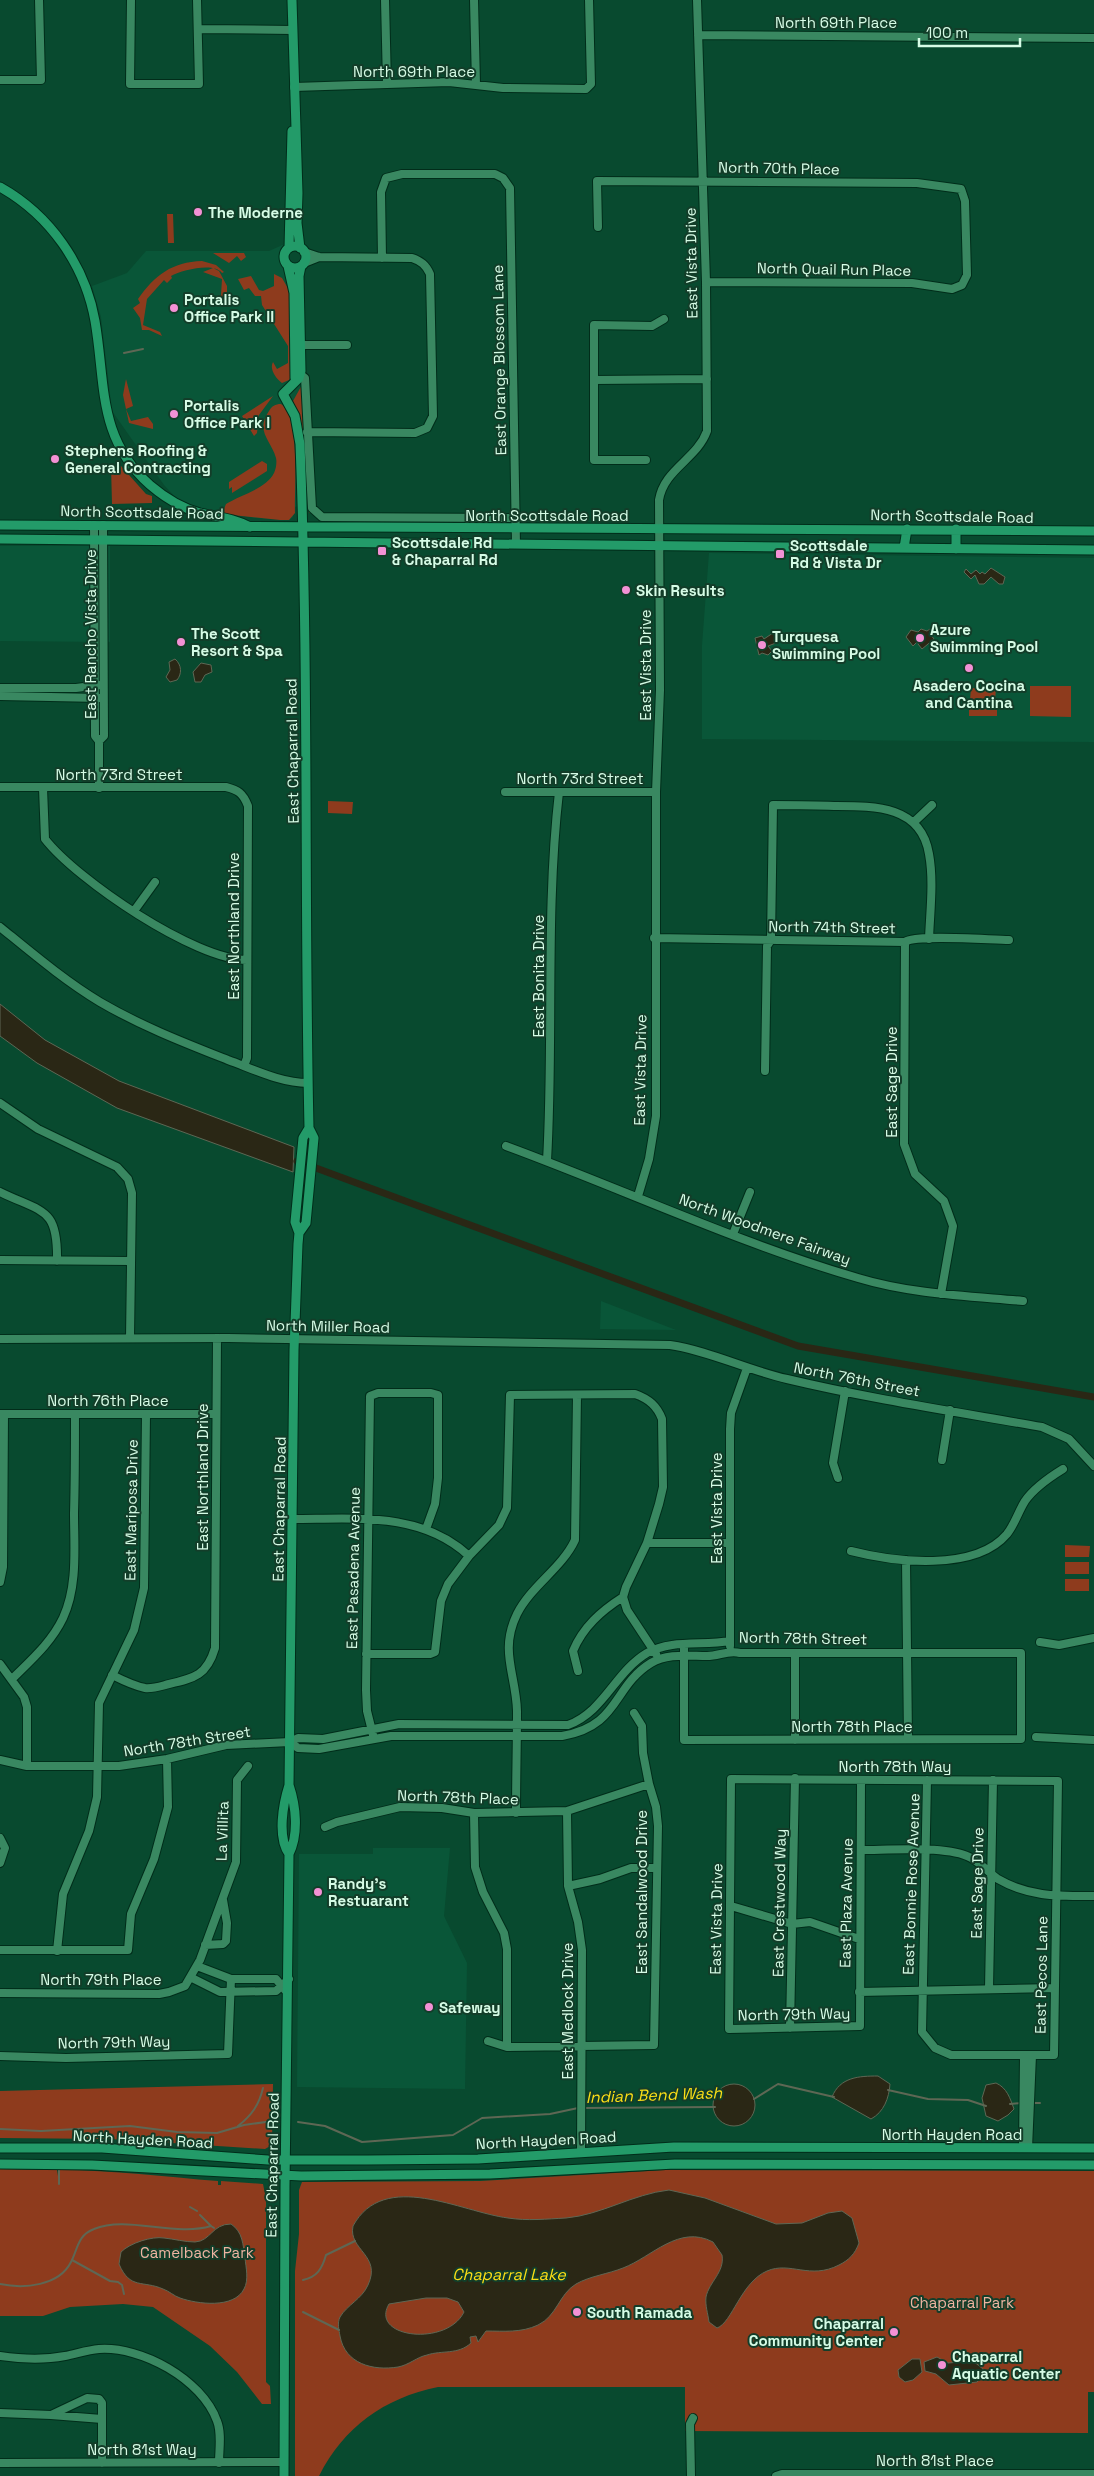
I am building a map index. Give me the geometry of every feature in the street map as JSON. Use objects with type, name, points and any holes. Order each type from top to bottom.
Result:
[{"type":"main road","points":[[292,0],[298,184],[296,223],[303,264],[295,268],[288,266],[284,257],[290,248],[292,201],[291,135],[295,113]]},
{"type":"main road","points":[[0,187],[34,210],[65,246],[86,286],[97,336],[107,416],[114,436],[127,458],[150,485],[174,502],[197,512],[239,520],[251,527]]},
{"type":"main road","points":[[290,248],[302,250]]},
{"type":"main road","name":"East Chaparral Road","points":[[298,378],[297,296],[299,276],[303,264]]},
{"type":"main road","name":"East Chaparral Road","points":[[288,266],[297,296],[302,345],[298,378],[283,394],[294,416],[300,444],[303,542],[308,1083],[309,1128],[314,1138],[306,1223],[299,1233]]},
{"type":"main road","name":"North Scottsdale Road","points":[[0,524],[302,528],[1094,531]]},
{"type":"main road","points":[[904,548],[907,529]]},
{"type":"main road","points":[[956,529],[956,549]]},
{"type":"main road","name":"North Scottsdale Road","points":[[0,539],[1094,550]]},
{"type":"main road","name":"East Chaparral Road","points":[[284,2476],[285,2176],[289,1995],[285,1982],[289,1854],[294,1844],[294,1801],[289,1785],[294,1339],[299,1233],[295,1222],[301,1176],[303,1138],[309,1128]]},
{"type":"main road","name":"North Hayden Road","points":[[0,2148],[102,2148],[184,2155],[286,2160],[478,2159],[683,2147],[1094,2148]]},
{"type":"main road","name":"North Hayden Road","points":[[0,2164],[92,2165],[285,2176],[490,2174],[683,2164],[1094,2165]]},
{"type":"street","points":[[0,80],[41,80],[39,0]]},
{"type":"street","points":[[131,0],[130,84],[199,84],[198,0]]},
{"type":"street","points":[[385,0],[387,84]]},
{"type":"street","points":[[474,0],[476,84]]},
{"type":"street","name":"North 69th Place","points":[[294,87],[476,84],[503,88],[586,89],[591,84],[589,0]]},
{"type":"street","name":"East Vista Drive","points":[[638,1196],[649,1159],[656,1116],[654,938],[656,792],[660,690],[659,500],[664,482],[702,443],[707,431],[706,282],[697,0]]},
{"type":"street","points":[[199,29],[293,30]]},
{"type":"street","name":"North 69th Place","points":[[698,35],[1094,38]]},
{"type":"street","name":"East Orange Blossom Lane","points":[[382,258],[380,192],[386,178],[402,174],[495,174],[503,178],[510,188],[516,544]]},
{"type":"street","name":"North 70th Place","points":[[598,227],[598,181],[917,183],[961,189],[965,201],[967,275],[962,285]]},
{"type":"street","points":[[302,250],[319,257],[412,258],[423,263],[430,274],[433,416],[427,428],[415,433],[307,432]]},
{"type":"street","points":[[303,264],[319,257]]},
{"type":"street","name":"North Quail Run Place","points":[[706,282],[912,282],[952,289],[962,285]]},
{"type":"street","points":[[646,460],[594,460],[594,325],[652,326],[664,319]]},
{"type":"street","points":[[302,345],[347,345]]},
{"type":"street","points":[[298,378],[306,378],[312,508],[322,516],[516,518]]},
{"type":"street","points":[[594,380],[707,379]]},
{"type":"street","name":"East Rancho Vista Drive","points":[[98,788],[99,741],[95,736],[95,685],[99,525]]},
{"type":"street","name":"East Rancho Vista Drive","points":[[99,540],[104,686],[104,736],[99,741]]},
{"type":"street","points":[[0,696],[14,692],[95,685],[104,686]]},
{"type":"street","points":[[0,688],[14,692],[104,698]]},
{"type":"street","name":"North 73rd Street","points":[[0,788],[226,787],[237,790]]},
{"type":"street","points":[[43,788],[45,839],[96,885],[134,911],[194,946],[228,959],[247,960]]},
{"type":"street","name":"East Northland Drive","points":[[237,790],[244,796],[248,806],[247,1058],[244,1066]]},
{"type":"street","name":"North 73rd Street","points":[[505,792],[656,792]]},
{"type":"street","name":"East Bonita Drive","points":[[547,1161],[551,1094],[552,891],[559,792]]},
{"type":"street","points":[[765,1071],[767,946],[771,940],[773,805],[887,808],[914,822],[925,840],[930,855],[929,939]]},
{"type":"street","points":[[914,822],[932,805]]},
{"type":"street","points":[[134,911],[155,882]]},
{"type":"street","points":[[0,927],[99,1002],[166,1036],[294,1083],[308,1083]]},
{"type":"street","name":"North 74th Street","points":[[654,938],[905,942],[908,940],[929,939],[1009,940]]},
{"type":"street","name":"East Sage Drive","points":[[905,942],[904,1144],[914,1174],[944,1201],[953,1226],[941,1294]]},
{"type":"street","points":[[0,1103],[38,1129],[117,1167],[128,1179],[132,1193],[130,1338]]},
{"type":"street","name":"North Woodmere Fairway","points":[[506,1146],[733,1234],[859,1278],[941,1294],[1023,1301]]},
{"type":"street","points":[[0,1192],[48,1215],[54,1224],[58,1236],[57,1261]]},
{"type":"street","points":[[733,1234],[750,1192]]},
{"type":"street","points":[[0,1260],[131,1260]]},
{"type":"street","name":"North Miller Road","points":[[0,1338],[217,1338],[515,1344],[656,1344]]},
{"type":"street","name":"East Northland Drive","points":[[112,1675],[146,1688],[195,1677],[208,1666],[212,1658],[215,1648],[217,1338]]},
{"type":"street","name":"North 76th Street","points":[[656,1344],[696,1350],[786,1379],[1042,1427],[1056,1432],[1078,1447],[1094,1466]]},
{"type":"street","name":"East Vista Drive","points":[[730,1651],[730,1421],[747,1368]]},
{"type":"street","points":[[838,1478],[833,1464],[845,1391]]},
{"type":"street","name":"East Pasadena Avenue","points":[[374,1739],[366,1700],[370,1396],[387,1393],[431,1393],[438,1396],[438,1478],[435,1504],[426,1529]]},
{"type":"street","points":[[366,1654],[430,1654],[435,1652],[441,1601],[452,1578],[469,1556],[498,1525],[507,1508],[510,1394],[635,1394],[652,1402],[659,1410],[662,1419],[663,1487],[647,1543],[626,1586],[623,1597],[627,1610],[654,1650],[658,1660]]},
{"type":"street","points":[[516,1813],[516,1697],[507,1655],[511,1630],[523,1602],[566,1555],[575,1540],[577,1395]]},
{"type":"street","points":[[942,1460],[950,1410]]},
{"type":"street","points":[[0,1582],[3,1562],[2,1414]]},
{"type":"street","name":"North 76th Place","points":[[2,1414],[216,1414]]},
{"type":"street","points":[[12,1679],[42,1649],[63,1618],[69,1600],[74,1565],[75,1414]]},
{"type":"street","name":"East Mariposa Drive","points":[[57,1951],[63,1894],[94,1814],[97,1797],[99,1703],[134,1630],[144,1588],[146,1415]]},
{"type":"street","points":[[851,1551],[885,1559],[964,1558],[995,1545],[1013,1526],[1031,1494],[1063,1469]]},
{"type":"street","points":[[292,1519],[368,1519],[402,1522],[426,1529],[455,1543],[469,1556]]},
{"type":"street","points":[[647,1543],[730,1543]]},
{"type":"street","points":[[906,1560],[908,1740]]},
{"type":"street","points":[[578,1671],[573,1651],[579,1638],[607,1607],[623,1597]]},
{"type":"street","points":[[1040,1642],[1059,1645],[1094,1638]]},
{"type":"street","name":"North 78th Street","points":[[0,1760],[27,1766],[133,1764],[168,1759],[226,1745],[290,1742],[298,1738],[323,1739],[399,1724],[561,1726],[578,1721],[594,1710],[633,1663],[654,1650],[669,1645],[712,1644],[730,1641]]},
{"type":"street","points":[[684,1644],[684,1656]]},
{"type":"street","name":"North 78th Street","points":[[290,1742],[298,1748],[319,1749],[391,1736],[562,1736],[576,1734],[590,1728],[612,1709],[643,1670],[658,1660],[684,1656],[717,1656],[730,1651],[740,1653],[1021,1652],[1021,1739]]},
{"type":"street","points":[[795,1653],[795,1740]]},
{"type":"street","name":"North 78th Place","points":[[684,1656],[684,1740],[1021,1739]]},
{"type":"street","points":[[0,1664],[24,1697],[27,1707],[27,1766]]},
{"type":"street","name":"East Sandalwood Drive","points":[[581,2047],[654,2045],[657,1868],[656,1807],[643,1753],[642,1726],[634,1713]]},
{"type":"street","points":[[1036,1737],[1094,1740]]},
{"type":"street","points":[[0,1950],[128,1950],[131,1914],[154,1859],[168,1807],[168,1759]]},
{"type":"street","name":"La Villita","points":[[192,1978],[236,1862],[237,1780],[248,1766]]},
{"type":"street","name":"East Crestwood Way","points":[[790,2028],[795,1778]]},
{"type":"street","name":"East Vista Drive","points":[[729,2028],[731,1779]]},
{"type":"street","name":"North 78th Way","points":[[731,1779],[1058,1781]]},
{"type":"street","name":"East Plaza Avenue","points":[[860,2026],[861,1780]]},
{"type":"street","name":"East Bonnie Rose Avenue","points":[[921,1990],[928,1780]]},
{"type":"street","name":"East Sage Drive","points":[[989,1988],[992,1780]]},
{"type":"street","name":"East Pecos Lane","points":[[1026,2148],[1028,2055],[1054,2055],[1058,1781]]},
{"type":"street","name":"North 78th Place","points":[[325,1827],[337,1822],[400,1808],[442,1808],[474,1813],[567,1811],[649,1784]]},
{"type":"street","name":"East Medlock Drive","points":[[567,1811],[568,1886],[581,1937],[580,2153]]},
{"type":"street","points":[[474,1813],[475,1868],[483,1892],[504,1933],[507,1949],[507,2046]]},
{"type":"street","points":[[0,1863],[2,1841]]},
{"type":"street","points":[[861,1850],[926,1850],[967,1856],[983,1865],[992,1875],[1016,1890],[1055,1896],[1094,1896]]},
{"type":"street","points":[[568,1886],[631,1868],[657,1868]]},
{"type":"street","name":"La Villita","points":[[206,1945],[223,1944],[226,1941],[227,1924],[223,1900]]},
{"type":"street","points":[[731,1906],[792,1924],[810,1922],[859,1939]]},
{"type":"street","points":[[192,1978],[220,1992],[276,1991],[285,1982],[276,1979],[231,1979],[197,1966]]},
{"type":"street","name":"North 79th Place","points":[[0,1993],[159,1994],[178,1990],[185,1986],[192,1978]]},
{"type":"street","points":[[230,1991],[231,1979]]},
{"type":"street","points":[[252,1979],[252,1991]]},
{"type":"street","points":[[859,1992],[1055,1988]]},
{"type":"street","points":[[921,1990],[922,2032],[935,2048],[951,2056],[1028,2055]]},
{"type":"street","name":"North 79th Way","points":[[0,2056],[66,2058],[228,2054],[230,1991]]},
{"type":"street","name":"North 79th Way","points":[[729,2028],[860,2026]]},
{"type":"street","points":[[488,2041],[507,2046],[581,2047]]},
{"type":"street","points":[[0,2356],[48,2358],[99,2349],[113,2349],[153,2359],[194,2388],[215,2416],[219,2427],[219,2463]]},
{"type":"street","points":[[50,2415],[75,2402],[94,2397],[102,2403],[102,2463]]},
{"type":"street","points":[[0,2413],[102,2420]]},
{"type":"street","points":[[691,2476],[690,2424],[693,2418]]},
{"type":"street","name":"North 81st Way","points":[[0,2463],[284,2462]]},
{"type":"street","name":"North 81st Place","points":[[777,2476],[1094,2474]]},
{"type":"shaded area","points":[[287,243],[282,251],[282,263],[287,270],[297,271],[310,502],[295,507],[293,517],[289,520],[255,518],[196,507],[178,500],[164,485],[112,411],[101,317],[92,286],[127,273],[146,251],[269,251]]},
{"type":"shaded area","points":[[0,546],[110,546],[110,642],[0,641]]},
{"type":"shaded area","points":[[709,553],[1094,558],[1094,742],[702,739],[702,645]]},
{"type":"shaded area","points":[[601,1301],[676,1330],[600,1329]]},
{"type":"shaded area","points":[[373,1848],[450,1848],[444,1916],[467,1963],[465,2089],[297,2087],[299,1854],[373,1854]]},
{"type":"green space","points":[[167,214],[173,214],[174,243],[168,243]]},
{"type":"green space","points":[[213,253],[244,253],[246,257],[241,261],[237,256],[229,263]]},
{"type":"green space","points":[[202,261],[216,265],[224,272],[222,273],[212,268],[198,268],[182,271],[171,276],[172,278],[167,283],[164,280],[147,299],[143,325],[160,332],[162,336],[149,330],[142,330],[140,318],[133,308],[140,303],[138,299],[144,291],[165,271],[182,264]]},
{"type":"green space","points":[[213,268],[219,271],[227,286],[227,295],[220,300],[218,297],[221,295],[222,279],[203,272]]},
{"type":"green space","points":[[274,274],[282,278],[289,290],[291,376],[289,380],[282,383],[274,374],[272,365],[273,362],[277,369],[288,363],[288,346],[262,305],[261,296],[255,296],[249,288],[244,290],[238,279],[251,276],[259,290],[263,291],[274,286]]},
{"type":"green space","points":[[126,379],[133,406],[126,409],[123,395]]},
{"type":"green space","points":[[303,383],[311,512],[309,513],[303,431],[293,401]]},
{"type":"green space","points":[[273,396],[259,415],[257,433],[254,436],[242,416]]},
{"type":"green space","points":[[281,404],[287,411],[294,438],[295,513],[289,520],[222,514],[226,504],[259,487],[270,479],[274,473],[276,458],[265,436],[263,425],[271,408]]},
{"type":"green space","points":[[126,409],[131,421],[148,417],[153,424],[153,429],[129,423]]},
{"type":"green space","points":[[262,461],[267,464],[267,471],[232,493],[232,487],[229,489],[229,482]]},
{"type":"green space","points":[[111,466],[121,466],[146,494],[152,496],[152,503],[112,504]]},
{"type":"green space","points":[[1030,686],[1071,686],[1071,717],[1030,716]]},
{"type":"green space","points":[[971,688],[996,689],[995,700],[970,700]]},
{"type":"green space","points":[[969,702],[997,703],[997,716],[969,716]]},
{"type":"green space","points":[[328,801],[353,802],[352,814],[328,813]]},
{"type":"green space","points":[[1065,1545],[1090,1546],[1089,1557],[1065,1557]]},
{"type":"green space","points":[[1065,1562],[1089,1562],[1089,1574],[1065,1574]]},
{"type":"green space","points":[[1065,1579],[1089,1579],[1089,1591],[1065,1591]]},
{"type":"green space","points":[[273,2084],[272,2145],[265,2149],[110,2139],[0,2138],[0,2091]]},
{"type":"green space","name":"Camelback Park","points":[[0,2169],[57,2170],[58,2176],[60,2176],[60,2170],[120,2172],[218,2181],[218,2185],[221,2185],[221,2181],[263,2184],[266,2199],[266,2382],[270,2386],[271,2404],[262,2404],[237,2372],[210,2346],[153,2307],[123,2304],[70,2307],[43,2316],[0,2316]]},
{"type":"green space","name":"Chaparral Park","points":[[666,2170],[1094,2171],[1094,2392],[1088,2392],[1088,2433],[685,2431],[685,2387],[438,2387],[400,2399],[368,2417],[353,2429],[341,2443],[319,2476],[295,2476],[295,2271],[299,2234],[299,2190],[302,2182],[480,2181]]},
{"type":"water","points":[[991,568],[1005,577],[1003,584],[999,584],[991,577],[984,584],[979,584],[975,575],[971,579],[964,572],[966,569],[971,574],[976,570],[980,574],[982,572],[985,574]]},
{"type":"water","name":"Azure Swimming Pool","points":[[921,629],[927,631],[930,629],[934,632],[931,635],[934,639],[922,649],[918,644],[919,640],[913,646],[906,637],[911,630],[918,632]]},
{"type":"water","name":"Turquesa Swimming Pool","points":[[773,633],[777,637],[774,640],[776,643],[768,646],[772,651],[768,655],[762,653],[759,655],[755,638],[762,636],[764,639]]},
{"type":"water","points":[[175,659],[180,667],[179,678],[170,682],[166,677],[170,670],[169,662]]},
{"type":"water","points":[[201,663],[211,665],[212,672],[205,675],[201,682],[195,682],[193,672]]},
{"type":"water","points":[[0,1004],[45,1040],[119,1081],[294,1147],[293,1172],[117,1108],[37,1063],[0,1036]]},
{"type":"water","points":[[864,2076],[878,2076],[890,2084],[887,2099],[882,2109],[871,2119],[832,2097],[840,2085],[851,2079]]},
{"type":"water","points":[[996,2083],[1005,2091],[1014,2109],[998,2121],[986,2116],[982,2098],[986,2085]]},
{"type":"water","points":[[734,2084],[749,2090],[755,2105],[749,2120],[734,2126],[719,2120],[713,2105],[719,2090]]},
{"type":"water","name":"Chaparral Lake","points":[[669,2190],[705,2198],[776,2224],[802,2223],[828,2213],[842,2211],[852,2218],[859,2243],[849,2259],[829,2269],[810,2271],[776,2268],[758,2276],[750,2284],[727,2319],[717,2328],[709,2322],[706,2297],[721,2267],[722,2255],[713,2242],[701,2237],[689,2237],[677,2239],[666,2244],[623,2268],[576,2284],[570,2288],[550,2316],[532,2328],[512,2331],[486,2331],[478,2342],[476,2336],[470,2337],[471,2343],[461,2349],[427,2355],[402,2366],[389,2368],[362,2364],[354,2359],[343,2346],[338,2326],[340,2317],[365,2290],[371,2275],[371,2266],[368,2259],[355,2241],[353,2226],[367,2209],[384,2200],[403,2197],[424,2198],[508,2218],[537,2220],[566,2218],[592,2213],[656,2192]],"holes":[[[426,2298],[447,2298],[458,2302],[464,2312],[455,2323],[442,2330],[428,2334],[413,2334],[399,2331],[390,2325],[386,2316],[389,2304]]]},
{"type":"water","points":[[231,2224],[238,2231],[242,2239],[247,2274],[244,2289],[232,2300],[205,2303],[180,2298],[156,2286],[132,2281],[123,2272],[119,2264],[121,2252],[141,2241],[153,2238],[168,2238],[195,2242],[205,2239],[215,2229]]},
{"type":"water","points":[[937,2357],[948,2363],[973,2361],[983,2369],[984,2375],[977,2382],[949,2385],[936,2374],[925,2371],[924,2362]]},
{"type":"water","points":[[912,2359],[920,2359],[922,2372],[913,2380],[905,2382],[899,2377],[898,2370]]},
{"type":"waterway","points":[[124,353],[143,349]]},
{"type":"waterway","points":[[297,1161],[798,1346],[1094,1397]]},
{"type":"waterway","name":"Indian Bend Wash","points":[[754,2099],[778,2084],[834,2097]]},
{"type":"waterway","points":[[238,2126],[254,2109],[263,2088]]},
{"type":"waterway","name":"Indian Bend Wash","points":[[888,2090],[928,2099],[968,2100],[986,2106]]},
{"type":"waterway","name":"Indian Bend Wash","points":[[1010,2104],[1021,2103]]},
{"type":"waterway","name":"Indian Bend Wash","points":[[1033,2103],[1040,2103]]},
{"type":"waterway","name":"Indian Bend Wash","points":[[583,2108],[715,2107]]},
{"type":"waterway","name":"Indian Bend Wash","points":[[298,2122],[325,2126],[362,2142],[453,2135],[482,2118],[550,2114],[578,2108]]},
{"type":"waterway","name":"Indian Bend Wash","points":[[0,2129],[41,2131],[130,2126],[177,2132],[217,2133],[244,2125],[273,2121]]},
{"type":"waterway","points":[[59,2170],[59,2184]]},
{"type":"waterway","points":[[190,2207],[197,2211]]},
{"type":"waterway","points":[[200,2215],[211,2226]]},
{"type":"waterway","points":[[0,2284],[30,2286],[50,2281],[65,2270],[85,2235],[94,2229],[107,2225],[121,2224],[182,2229],[197,2229],[211,2226],[214,2228]]},
{"type":"waterway","points":[[303,2280],[312,2277],[318,2272],[326,2255],[355,2241]]},
{"type":"waterway","points":[[72,2260],[110,2281],[118,2282],[122,2285],[124,2294]]},
{"type":"waterway","points":[[303,2312],[339,2330]]},
{"type":"place","name":"The Moderne","points":[[198,212]]},
{"type":"place","name":"Portalis Office Park II","points":[[174,308]]},
{"type":"place","name":"Portalis Office Park I","points":[[174,414]]},
{"type":"place","name":"Stephens Roofing & General Contracting","points":[[55,459]]},
{"type":"place","name":"Scottsdale Rd & Chaparral Rd","points":[[382,551]]},
{"type":"place","name":"Scottsdale Rd & Vista Dr","points":[[780,554]]},
{"type":"place","name":"Skin Results","points":[[626,590]]},
{"type":"place","name":"Azure Swimming Pool","points":[[920,638]]},
{"type":"place","name":"The Scott Resort & Spa","points":[[181,642]]},
{"type":"place","name":"Turquesa Swimming Pool","points":[[762,645]]},
{"type":"place","name":"Asadero Cocina and Cantina","points":[[969,668]]},
{"type":"place","name":"Randy’s Restuarant","points":[[318,1892]]},
{"type":"place","name":"Safeway","points":[[429,2007]]},
{"type":"place","name":"South Ramada","points":[[577,2312]]},
{"type":"place","name":"Chaparral Community Center","points":[[894,2332]]},
{"type":"place","name":"Chaparral Aquatic Center","points":[[942,2365]]}]
